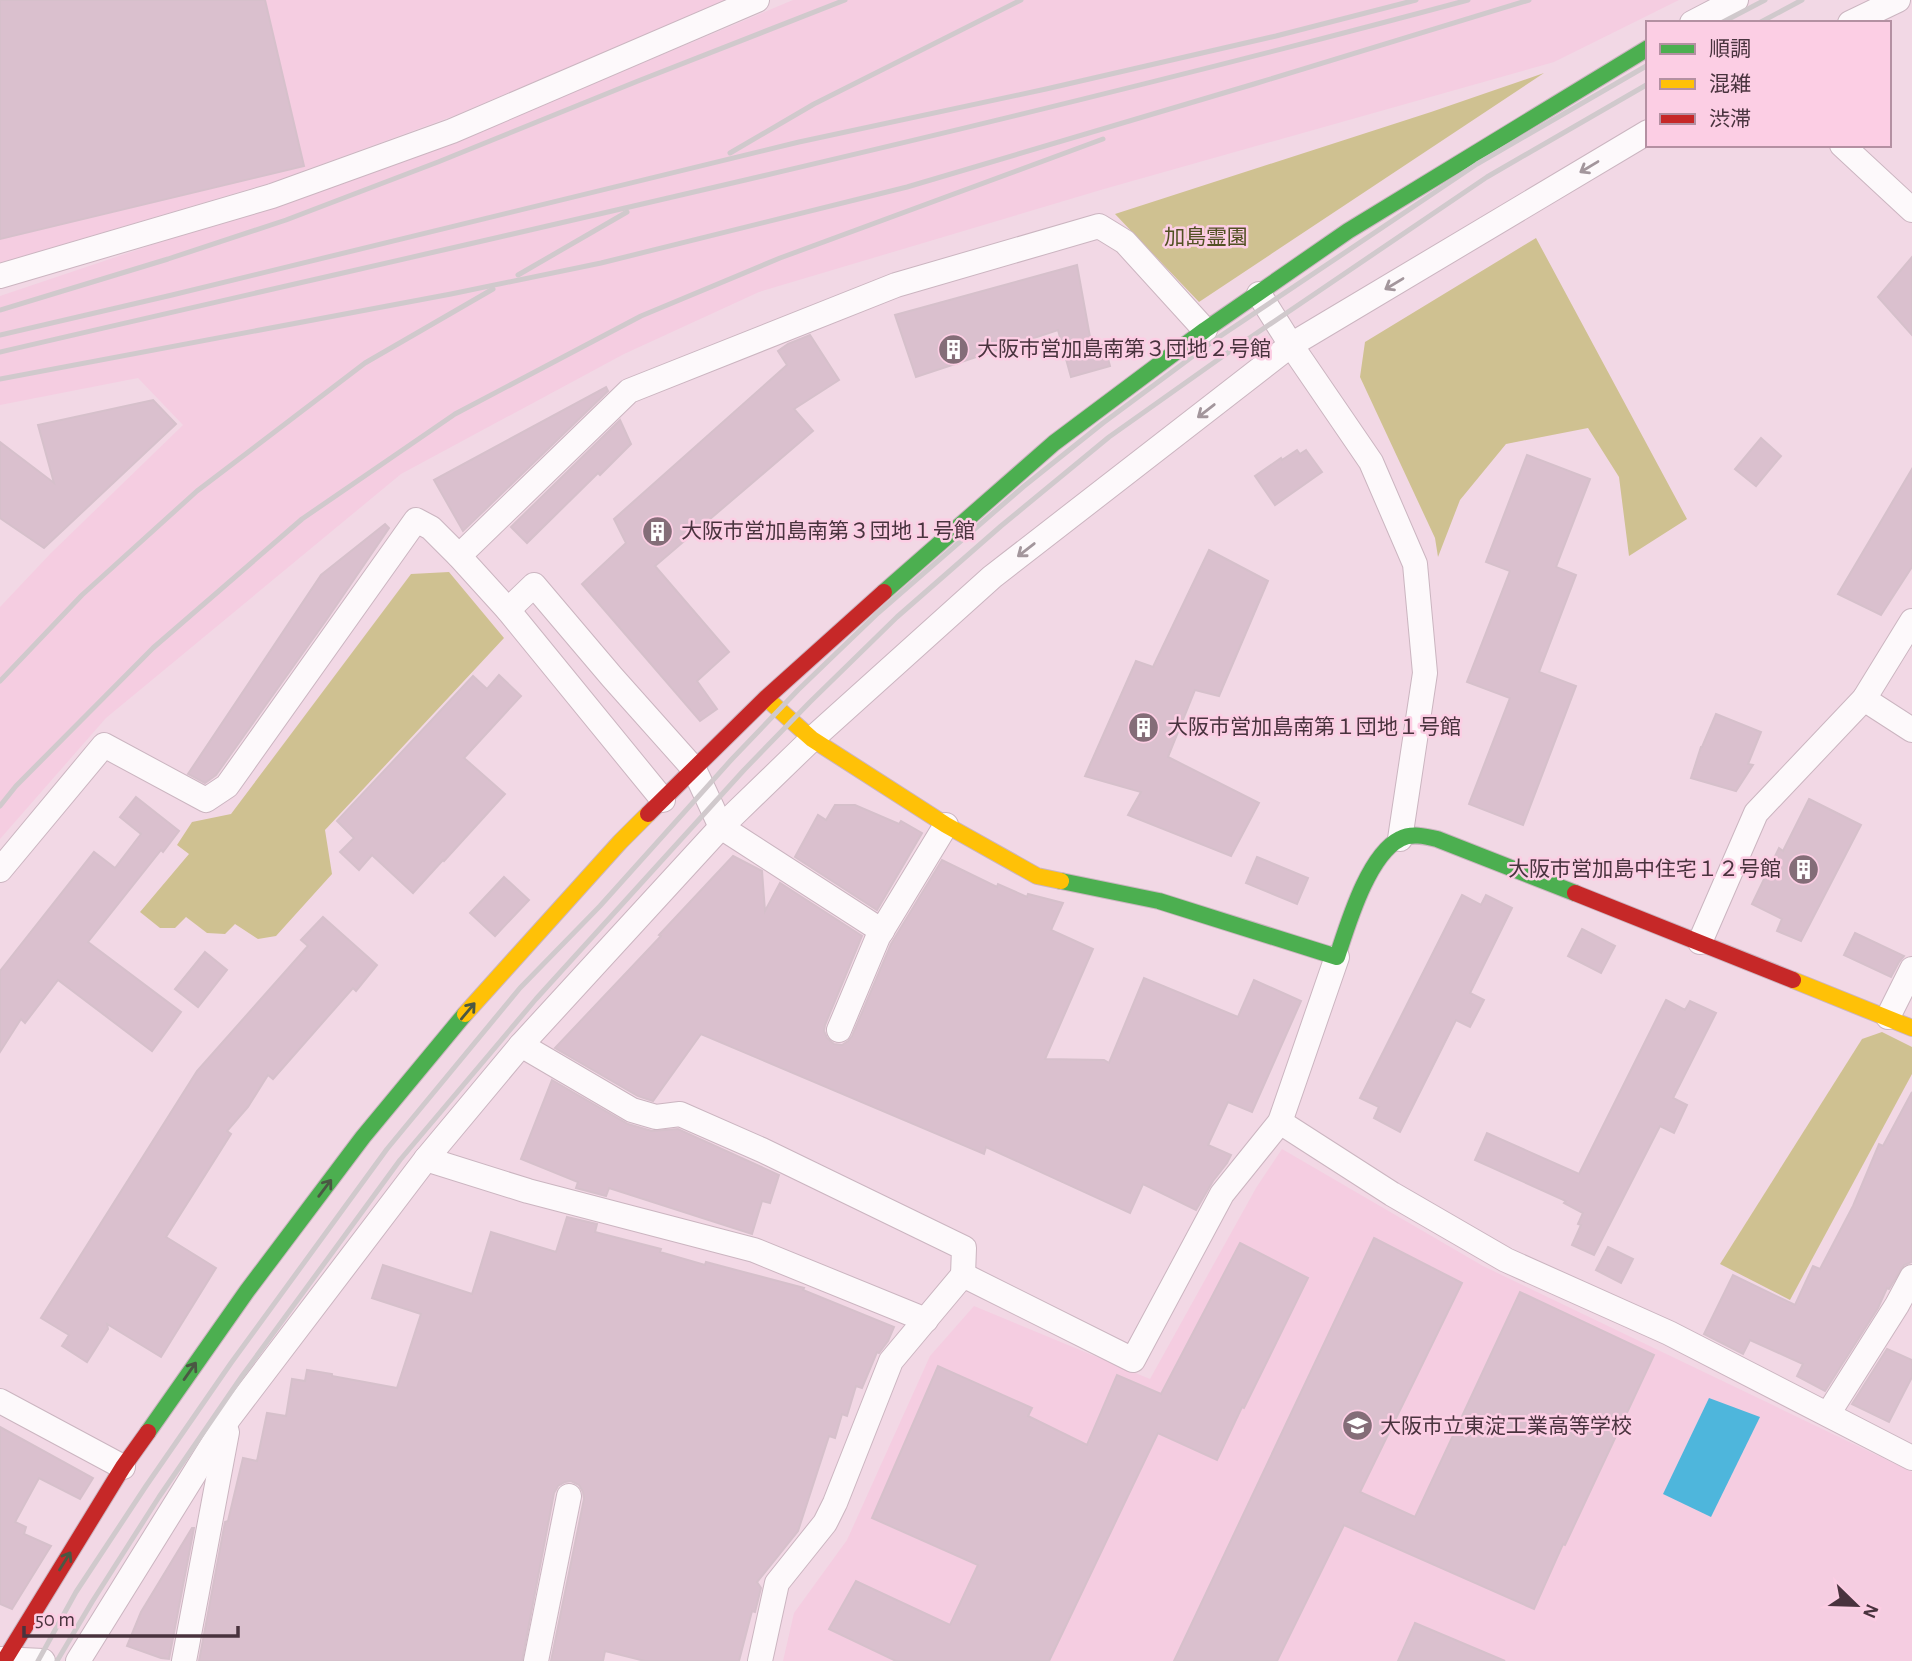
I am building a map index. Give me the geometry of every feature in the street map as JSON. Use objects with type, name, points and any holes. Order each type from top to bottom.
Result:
[{"type":"street","points":[[0,276],[272,196],[452,131],[757,0]]},
{"type":"street","points":[[1854,21],[1898,0]]},
{"type":"street","points":[[1697,21],[1724,11]]},
{"type":"street","points":[[3,1660],[123,1467],[247,1291],[363,1137],[484,991],[620,842],[766,698],[1054,443],[1205,330],[1348,231],[1646,49]]},
{"type":"street","points":[[78,1661],[229,1418],[426,1159],[521,1045],[721,827],[812,739],[992,577],[1291,345],[1646,133]]},
{"type":"street","points":[[1844,147],[1912,210]]},
{"type":"street","points":[[459,556],[629,391],[896,285],[1099,226],[1125,242],[1205,330]]},
{"type":"street","points":[[1259,294],[1371,462],[1415,564],[1425,673],[1400,839]]},
{"type":"street","points":[[0,870],[104,745],[206,800],[227,786],[416,520],[431,527],[508,610],[663,800]]},
{"type":"street","points":[[508,610],[534,585],[694,769],[721,827],[882,931]]},
{"type":"street","points":[[1700,942],[1756,813],[1864,699],[1912,621]]},
{"type":"street","points":[[583,704],[612,677]]},
{"type":"street","points":[[766,698],[812,739],[946,825],[1037,876],[1159,901],[1337,957]]},
{"type":"street","points":[[1864,699],[1912,730]]},
{"type":"street","points":[[839,1030],[882,931],[946,825]]},
{"type":"street","points":[[962,1275],[1133,1360],[1222,1194],[1280,1122],[1355,905],[1379,858],[1400,839],[1419,835],[1437,839],[1912,1028]]},
{"type":"street","points":[[1888,1017],[1912,969]]},
{"type":"street","points":[[521,1045],[632,1110],[656,1117],[680,1114],[762,1150],[964,1248],[962,1275],[891,1361],[825,1522],[777,1583],[760,1661]]},
{"type":"street","points":[[1280,1122],[1392,1194],[1506,1260],[1669,1333],[1912,1458]]},
{"type":"street","points":[[426,1159],[528,1191],[754,1250],[926,1320]]},
{"type":"street","points":[[1828,1415],[1912,1277]]},
{"type":"street","points":[[0,1401],[123,1467]]},
{"type":"street","points":[[184,1661],[229,1418]]},
{"type":"street","points":[[536,1661],[569,1496]]},
{"type":"street","points":[[3,1660],[43,1661]]},
{"type":"shaded area","points":[[0,0],[727,0],[456,115],[273,182],[0,263]]},
{"type":"shaded area","points":[[793,0],[1679,0],[1554,62],[1104,189],[759,292],[624,354],[401,474],[106,718],[0,839],[0,607],[51,553],[183,425],[138,378],[0,405],[0,296],[437,149]]},
{"type":"shaded area","name":"大阪市立東淀工業高等学校","points":[[1282,1149],[1483,1266],[1912,1472],[1912,1661],[783,1661],[794,1613],[847,1540],[930,1356],[974,1306],[1150,1379],[1256,1188]]},
{"type":"green space","name":"加島霊園","points":[[1544,73],[1199,302],[1115,214],[1431,112]]},
{"type":"green space","points":[[1536,238],[1687,519],[1629,556],[1619,477],[1588,428],[1506,444],[1460,500],[1438,557],[1435,538],[1360,377],[1365,342]]},
{"type":"green space","points":[[449,572],[504,638],[325,830],[332,874],[276,936],[258,939],[235,924],[225,934],[207,933],[186,917],[175,928],[160,928],[140,912],[189,854],[177,845],[192,822],[231,814],[411,574]]},
{"type":"green space","points":[[1882,1032],[1912,1047],[1912,1074],[1790,1300],[1720,1264],[1862,1039]]},
{"type":"water","points":[[1709,1398],[1760,1417],[1711,1517],[1663,1494]]},
{"type":"building","points":[[0,0],[265,0],[304,166],[0,239]]},
{"type":"building","points":[[1912,257],[1912,335],[1878,297]]},
{"type":"building","name":"大阪市営加島南第３団地２号館","points":[[1077,265],[1092,348],[1104,344],[1110,366],[1071,377],[1058,330],[916,377],[895,315]]},
{"type":"building","name":"大阪市営加島南第３団地１号館","points":[[810,335],[839,380],[794,409],[813,431],[655,566],[729,652],[697,681],[717,709],[700,721],[582,584],[626,543],[614,519],[787,365],[778,351]]},
{"type":"building","points":[[606,387],[608,391],[463,531],[434,480]]},
{"type":"building","points":[[153,400],[176,424],[44,548],[0,518],[0,442],[54,483],[38,425]]},
{"type":"building","points":[[620,420],[631,444],[527,543],[511,527]]},
{"type":"building","points":[[1761,438],[1781,456],[1756,486],[1735,469]]},
{"type":"building","points":[[1297,450],[1300,454],[1306,450],[1322,472],[1275,505],[1255,476]]},
{"type":"building","points":[[1527,455],[1590,479],[1556,567],[1576,575],[1539,672],[1576,686],[1523,825],[1469,804],[1510,698],[1467,682],[1510,571],[1486,562]]},
{"type":"building","points":[[1912,469],[1912,567],[1881,615],[1838,594]]},
{"type":"building","points":[[385,524],[389,528],[216,775],[205,783],[188,774],[321,575]]},
{"type":"building","name":"大阪市営加島南第１団地１号館","points":[[1209,550],[1268,581],[1219,696],[1195,690],[1168,757],[1259,803],[1231,856],[1128,815],[1141,792],[1085,776],[1136,661],[1153,667]]},
{"type":"building","points":[[499,675],[521,696],[464,758],[505,794],[413,893],[372,855],[359,870],[340,852],[354,838],[337,821],[473,676],[487,689]]},
{"type":"building","points":[[1716,714],[1761,732],[1748,764],[1753,765],[1736,791],[1691,778]]},
{"type":"building","points":[[136,797],[179,831],[88,942],[181,1012],[152,1051],[58,980],[25,1023],[21,1019],[0,1052],[0,971],[94,852],[115,868],[141,834],[120,817]]},
{"type":"building","name":"大阪市営加島中住宅１２号館","points":[[1809,799],[1861,825],[1801,941],[1777,931],[1782,919],[1752,904],[1779,848],[1783,851]]},
{"type":"building","points":[[835,805],[855,805],[899,824],[901,821],[922,833],[877,910],[795,857],[818,815],[826,820]]},
{"type":"building","points":[[733,856],[762,871],[765,911],[780,883],[862,936],[825,1025],[827,1038],[834,1044],[842,1045],[852,1036],[891,944],[942,860],[997,887],[998,884],[1027,897],[1028,894],[1063,903],[1051,930],[1093,949],[1045,1059],[1104,1060],[1109,1063],[1144,978],[1238,1017],[1254,980],[1301,1001],[1252,1112],[1228,1102],[1208,1145],[1231,1155],[1196,1210],[1143,1184],[1130,1213],[986,1147],[984,1154],[701,1034],[653,1101],[638,1096],[555,1048]]},
{"type":"building","points":[[1257,857],[1308,878],[1297,904],[1246,883]]},
{"type":"building","points":[[504,877],[529,900],[495,936],[470,913]]},
{"type":"building","points":[[1462,895],[1481,905],[1486,895],[1512,908],[1470,993],[1484,1000],[1470,1027],[1456,1020],[1400,1132],[1374,1118],[1379,1107],[1360,1098]]},
{"type":"building","points":[[323,917],[377,965],[356,991],[353,988],[273,1079],[268,1075],[248,1107],[227,1131],[231,1134],[166,1237],[216,1268],[161,1357],[107,1324],[108,1329],[87,1362],[62,1346],[69,1335],[41,1318],[197,1071],[308,946],[301,940]]},
{"type":"building","points":[[1582,929],[1615,946],[1601,973],[1568,956]]},
{"type":"building","points":[[1855,933],[1904,956],[1891,977],[1844,955]]},
{"type":"building","points":[[205,952],[227,970],[198,1007],[175,989]]},
{"type":"building","points":[[1666,1000],[1685,1010],[1690,1001],[1716,1013],[1673,1098],[1687,1105],[1674,1133],[1660,1126],[1594,1255],[1572,1245],[1583,1213],[1564,1203],[1566,1201],[1475,1160],[1487,1133],[1579,1174]]},
{"type":"building","points":[[552,1080],[628,1124],[652,1131],[678,1129],[779,1175],[770,1203],[762,1201],[752,1234],[609,1188],[606,1196],[576,1188],[578,1182],[521,1159]]},
{"type":"building","points":[[1912,1092],[1912,1262],[1904,1265],[1889,1289],[1887,1288],[1878,1308],[1825,1391],[1797,1376],[1803,1364],[1750,1340],[1743,1354],[1704,1334],[1733,1275],[1795,1305],[1813,1266],[1820,1269],[1853,1206],[1879,1144],[1883,1146]]},
{"type":"building","points":[[567,1217],[597,1224],[595,1232],[661,1249],[660,1252],[804,1288],[803,1290],[894,1327],[888,1341],[879,1353],[877,1352],[862,1388],[856,1386],[847,1416],[842,1414],[835,1438],[829,1436],[798,1531],[757,1582],[761,1588],[739,1661],[645,1661],[605,1651],[603,1661],[551,1661],[584,1499],[579,1485],[571,1481],[558,1486],[554,1493],[522,1661],[199,1661],[225,1522],[228,1521],[243,1458],[257,1461],[267,1413],[286,1416],[292,1379],[305,1381],[307,1370],[397,1388],[421,1314],[372,1298],[383,1265],[472,1294],[491,1232],[556,1252]]},
{"type":"building","points":[[1374,1238],[1462,1283],[1360,1492],[1415,1517],[1520,1292],[1654,1355],[1565,1545],[1563,1544],[1534,1609],[1344,1525],[1277,1661],[1174,1661]]},
{"type":"building","points":[[1240,1243],[1308,1278],[1217,1460],[1158,1433],[1049,1661],[896,1661],[829,1629],[856,1581],[950,1625],[978,1565],[872,1518],[938,1366],[1032,1408],[1028,1416],[1087,1445],[1117,1375],[1161,1394]]},
{"type":"building","points":[[1608,1247],[1633,1259],[1621,1283],[1596,1270]]},
{"type":"building","points":[[1887,1349],[1912,1360],[1912,1377],[1889,1422],[1852,1404]]},
{"type":"building","points":[[0,1427],[93,1478],[80,1499],[39,1478],[15,1522],[26,1527],[24,1534],[51,1546],[12,1609],[0,1604]]},
{"type":"building","points":[[192,1528],[169,1659],[127,1646],[141,1612]]},
{"type":"building","points":[[1415,1623],[1505,1661],[1398,1661]]},
{"type":"railway","points":[[0,310],[286,220],[845,0]]},
{"type":"railway","points":[[730,153],[814,104],[1021,0]]},
{"type":"railway","points":[[0,335],[799,142],[1046,89],[1276,36],[1416,0]]},
{"type":"railway","points":[[0,352],[919,139],[1468,0]]},
{"type":"railway","points":[[0,379],[601,263],[907,187],[1529,0]]},
{"type":"railway","points":[[1725,21],[1765,0]]},
{"type":"railway","points":[[1763,21],[1802,0]]},
{"type":"railway","points":[[38,1661],[76,1592],[146,1486],[231,1363],[387,1149],[520,988],[600,906],[798,690],[878,613],[1023,487],[1103,423],[1216,339],[1477,164],[1646,66]]},
{"type":"railway","points":[[57,1661],[159,1497],[242,1376],[400,1160],[536,999],[744,770],[810,702],[897,617],[1109,437],[1487,177],[1646,85]]},
{"type":"railway","points":[[0,806],[16,786],[153,648],[302,519],[455,414],[641,316],[780,258],[1103,139]]},
{"type":"railway","points":[[518,275],[627,212]]},
{"type":"railway","points":[[0,681],[82,595],[197,491],[365,363],[493,289]]},
{"type":"traffic: fast","points":[[884,592],[1054,443],[1205,330],[1348,231],[1646,49]]},
{"type":"traffic: fast","points":[[1061,881],[1159,901],[1337,957],[1353,909],[1369,875],[1389,847],[1404,837],[1437,839],[1575,893]]},
{"type":"traffic: fast","points":[[148,1432],[247,1291],[363,1137],[465,1014]]},
{"type":"traffic: slow","points":[[766,698],[812,739],[946,825],[1037,876],[1061,881]]},
{"type":"traffic: slow","points":[[465,1014],[648,814]]},
{"type":"traffic: slow","points":[[1793,980],[1912,1028]]},
{"type":"traffic: jam","points":[[648,814],[766,698],[884,592]]},
{"type":"traffic: jam","points":[[1575,893],[1793,980]]},
{"type":"traffic: jam","points":[[4,1661],[123,1467],[148,1432]]},
{"type":"place","name":"大阪市営加島南第３団地２号館","points":[[954,349]]},
{"type":"place","name":"大阪市営加島南第３団地１号館","points":[[658,531]]},
{"type":"place","name":"大阪市営加島南第１団地１号館","points":[[1144,727]]},
{"type":"place","name":"大阪市営加島中住宅１２号館","points":[[1804,869]]},
{"type":"place","name":"大阪市立東淀工業高等学校","points":[[1357,1426]]}]
